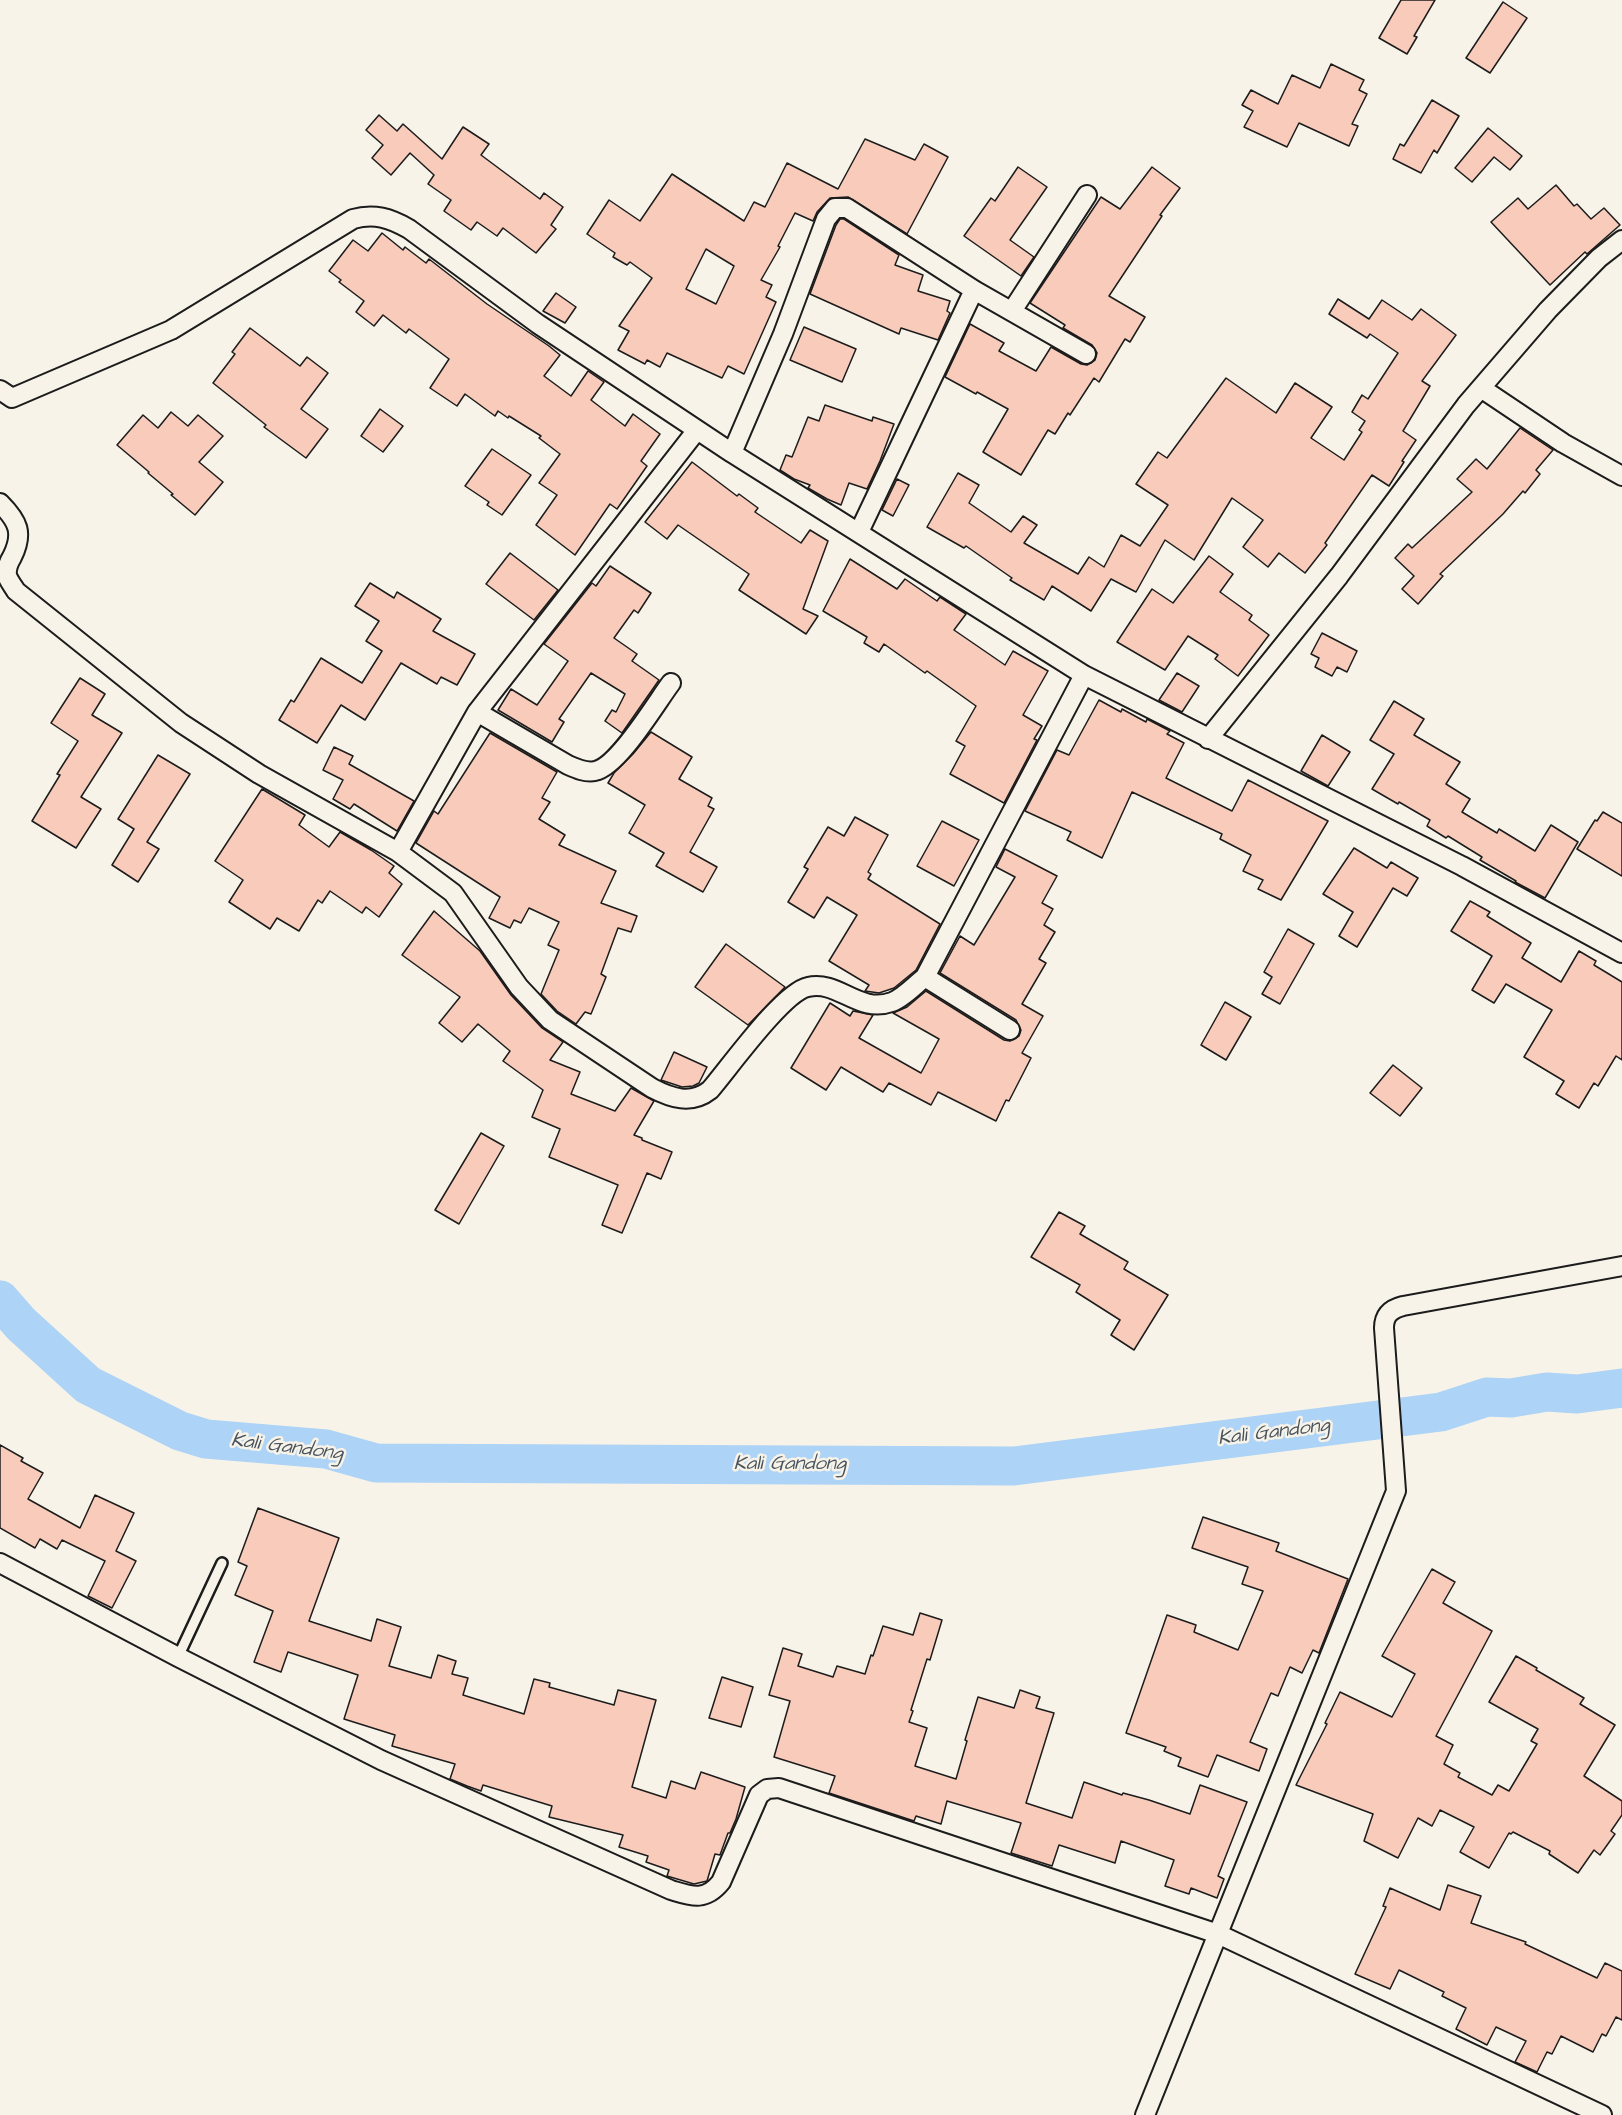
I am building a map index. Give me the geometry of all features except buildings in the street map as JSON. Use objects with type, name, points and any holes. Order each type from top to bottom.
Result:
[{"type":"street","points":[[1012,311],[1087,195]]},
{"type":"street","points":[[732,453],[783,334],[826,219],[835,208],[847,208],[974,290],[1086,354]]},
{"type":"street","points":[[4,397],[171,330],[352,219],[366,216],[381,217],[397,222],[538,324],[697,430],[1084,675],[1462,866],[1622,953]]},
{"type":"street","points":[[1208,739],[1339,576],[1466,405],[1548,310],[1599,258],[1622,240]]},
{"type":"street","points":[[859,532],[974,290]]},
{"type":"street","points":[[1481,388],[1563,443],[1622,476]]},
{"type":"street","points":[[398,852],[477,712],[697,430]]},
{"type":"street","points":[[0,503],[18,526],[20,536],[3,575],[7,577],[16,591],[181,723],[259,774],[398,852],[453,893],[519,987],[550,1020],[651,1088],[669,1097],[685,1099],[702,1097],[777,1010],[796,992],[807,987],[822,986],[868,1005],[881,1005],[894,1001],[925,978],[1084,675]]},
{"type":"street","points":[[477,712],[568,765],[583,771],[596,771],[607,766],[618,756],[671,683]]},
{"type":"street","points":[[925,978],[1010,1030]]},
{"type":"street","points":[[1145,2115],[1396,1491],[1385,1345],[1385,1320],[1388,1312],[1397,1307],[1622,1266]]},
{"type":"street","points":[[0,1563],[381,1760],[671,1890],[694,1897],[714,1891],[721,1882],[759,1795],[767,1789],[780,1788],[1218,1934],[1602,2115]]},
{"type":"lane","points":[[178,1657],[222,1563]]},
{"type":"waterway","name":"Kali Gandong","points":[[0,1300],[21,1324],[88,1385],[180,1431],[206,1439],[326,1449],[376,1463],[1014,1466],[1441,1412],[1487,1397],[1511,1398],[1547,1392],[1577,1394],[1622,1388]]}]
